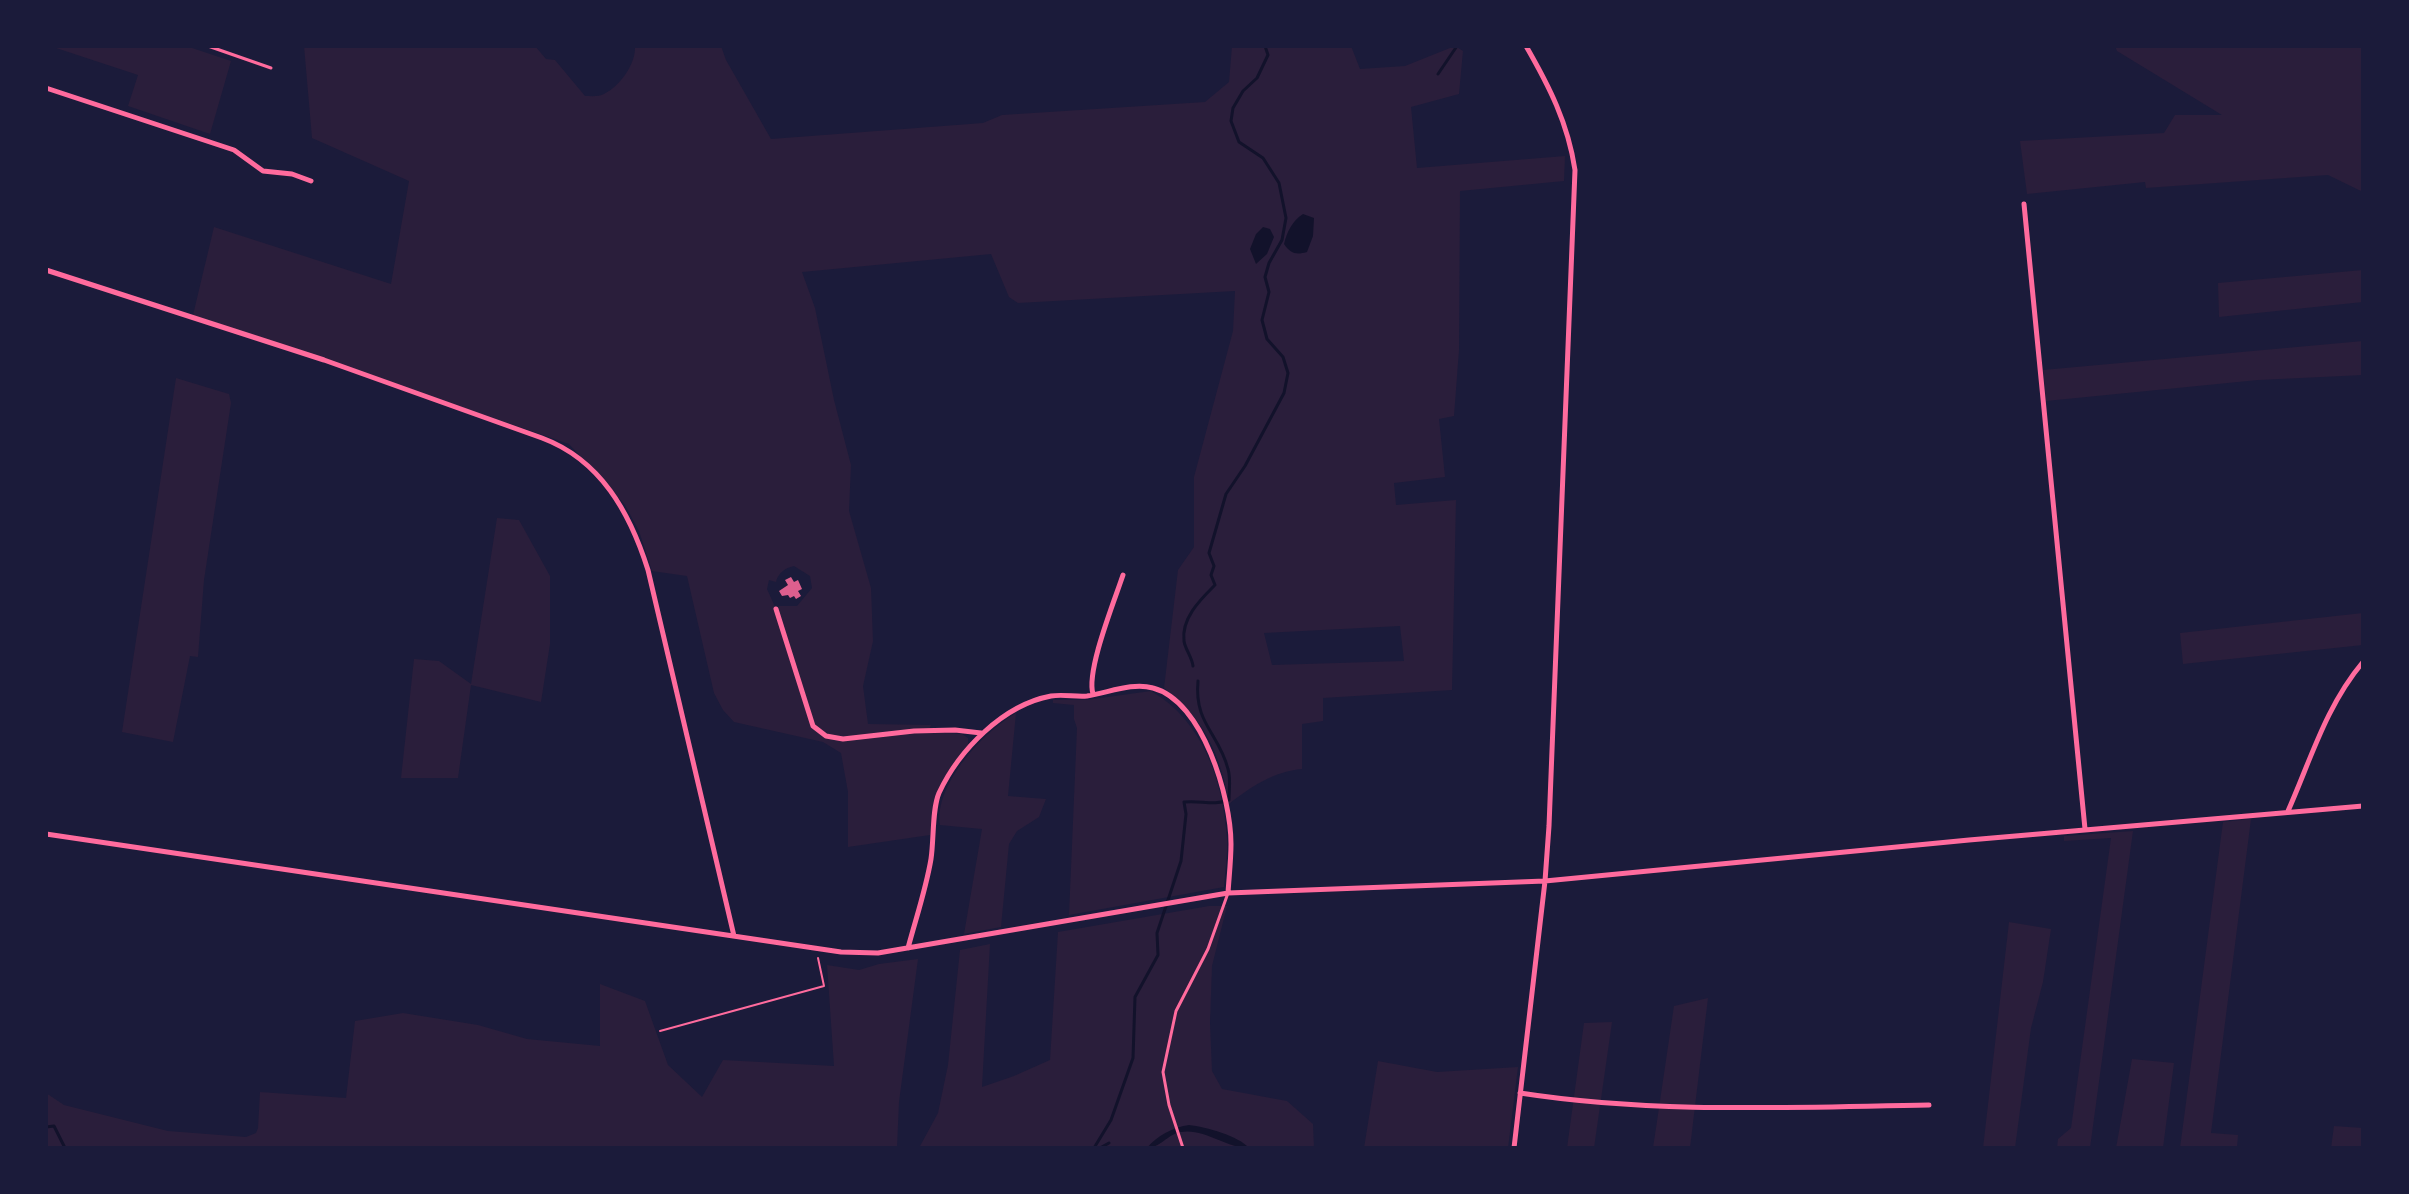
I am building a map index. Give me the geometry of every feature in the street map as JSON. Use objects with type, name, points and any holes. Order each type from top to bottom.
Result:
[{"type":"street","points":[[1514,1148],[1545,881],[1563,513],[1575,170],[1570,140],[1553,94],[1526,46]]},
{"type":"street","points":[[46,88],[234,150],[263,171],[292,174],[311,181]]},
{"type":"street","points":[[2024,204],[2085,829]]},
{"type":"street","points":[[46,270],[324,360],[553,442],[578,455],[619,502],[637,537],[648,570],[734,936]]},
{"type":"street","points":[[1093,694],[1090,685],[1093,668],[1123,575]]},
{"type":"street","points":[[776,609],[813,726],[826,736],[843,739],[928,730],[982,733]]},
{"type":"street","points":[[2288,811],[2325,719],[2363,662]]},
{"type":"street","points":[[908,948],[927,883],[935,828],[934,808],[939,792],[982,733],[1005,715],[1033,701],[1052,696],[1152,687],[1172,697],[1190,716],[1205,743],[1225,797],[1231,843],[1228,893]]},
{"type":"street","points":[[46,834],[817,949],[878,953],[1228,893],[1545,881],[2085,829],[2363,806]]},
{"type":"street","points":[[1520,1093],[1620,1104],[1782,1107],[1929,1105]]},
{"type":"lane","points":[[208,46],[271,68]]},
{"type":"lane","points":[[1183,1148],[1174,1124],[1163,1072],[1176,1011],[1208,949],[1228,893]]},
{"type":"path","points":[[660,1031],[824,986],[817,949]]},
{"type":"shaded area","points":[[50,46],[186,46],[231,61],[210,134],[128,106],[138,75]]},
{"type":"shaded area","points":[[304,46],[535,46],[546,59],[555,60],[585,96],[600,96],[621,80],[633,60],[635,46],[721,46],[771,139],[983,123],[1002,115],[1205,102],[1229,82],[1232,46],[1351,46],[1360,69],[1405,66],[1455,46],[1463,51],[1459,94],[1411,107],[1417,168],[1565,156],[1564,181],[1460,191],[1459,350],[1454,416],[1439,419],[1445,477],[1394,483],[1396,505],[1456,500],[1452,690],[1323,698],[1323,721],[1302,724],[1302,769],[1263,781],[1229,804],[1221,769],[1208,739],[1190,712],[1164,688],[1178,570],[1194,547],[1194,477],[1233,331],[1235,291],[1018,303],[1009,297],[991,254],[802,272],[815,308],[851,465],[849,511],[871,588],[873,641],[863,686],[868,724],[931,725],[928,732],[962,734],[968,738],[968,745],[935,796],[930,835],[848,847],[848,792],[841,753],[823,742],[734,722],[723,710],[714,693],[687,576],[652,571],[639,531],[625,505],[569,444],[193,315],[214,227],[391,284],[409,181],[312,138]],"holes":[[[794,566],[810,576],[812,588],[797,606],[779,606],[776,609],[767,589],[769,580],[776,582],[782,571]],[[1400,626],[1404,661],[1272,665],[1264,633]]]},
{"type":"shaded area","points":[[2115,46],[2363,46],[2363,192],[2328,175],[2146,188],[2145,182],[2027,194],[2020,141],[2164,133],[2175,115],[2222,115],[2117,51]]},
{"type":"shaded area","points":[[1303,214],[1314,218],[1313,236],[1307,252],[1291,252],[1284,244],[1290,227]]},
{"type":"shaded area","points":[[1263,227],[1270,229],[1274,237],[1267,254],[1256,264],[1250,249],[1256,234]]},
{"type":"shaded area","points":[[2363,270],[2363,302],[2219,317],[2218,283]]},
{"type":"shaded area","points":[[2363,341],[2363,375],[2258,380],[2046,401],[2043,370]]},
{"type":"shaded area","points":[[176,378],[229,394],[231,403],[204,580],[198,657],[190,656],[173,742],[122,732]]},
{"type":"shaded area","points":[[497,518],[519,520],[550,576],[550,644],[541,702],[471,685],[458,778],[401,778],[414,659],[439,661],[471,684]]},
{"type":"shaded area","points":[[2363,613],[2363,645],[2183,664],[2180,633]]},
{"type":"shaded area","points":[[1151,691],[1184,719],[1197,736],[1215,774],[1227,838],[1224,887],[1069,915],[1077,728],[1074,705],[1053,703],[1053,700],[1086,700]]},
{"type":"shaded area","points":[[1016,713],[1008,796],[1046,799],[1039,817],[1017,831],[1009,844],[1001,927],[964,934],[982,829],[940,825],[940,809],[945,793],[963,761],[989,733]]},
{"type":"shaded area","points":[[2251,819],[2211,1133],[2238,1135],[2237,1148],[2180,1148],[2223,822]]},
{"type":"shaded area","points":[[2133,831],[2090,1148],[2057,1148],[2058,1139],[2071,1128],[2111,838],[2064,841],[2064,836]]},
{"type":"shaded area","points":[[1209,906],[1227,906],[1212,966],[1212,1071],[1222,1089],[1287,1101],[1313,1124],[1314,1148],[919,1148],[938,1113],[948,1065],[960,950],[990,944],[982,1087],[1050,1060],[1058,932]]},
{"type":"shaded area","points":[[2009,922],[2051,929],[2043,982],[2031,1028],[2015,1148],[1983,1148]]},
{"type":"shaded area","points":[[918,959],[899,1102],[897,1148],[46,1148],[46,1093],[64,1105],[168,1131],[246,1137],[256,1133],[258,1128],[260,1092],[346,1098],[355,1021],[403,1013],[478,1025],[527,1039],[600,1046],[600,984],[645,1001],[668,1065],[702,1097],[723,1060],[834,1066],[827,965],[859,970]]},
{"type":"shaded area","points":[[1708,998],[1690,1148],[1653,1148],[1674,1006]]},
{"type":"shaded area","points":[[1612,1022],[1594,1148],[1567,1148],[1584,1023]]},
{"type":"shaded area","points":[[2132,1059],[2174,1063],[2163,1148],[2116,1148]]},
{"type":"shaded area","points":[[1378,1061],[1437,1072],[1518,1067],[1508,1148],[1364,1148]]},
{"type":"shaded area","points":[[1189,1125],[1230,1136],[1249,1148],[1207,1135],[1181,1132],[1147,1148],[1166,1133]]},
{"type":"shaded area","points":[[2334,1126],[2363,1128],[2363,1148],[2331,1148]]},
{"type":"building","points":[[791,577],[794,582],[798,580],[802,589],[798,591],[801,596],[796,599],[794,596],[782,596],[779,591],[788,585],[785,580]]},
{"type":"waterway","points":[[1193,666],[1184,633],[1193,610],[1215,585],[1211,575],[1214,566],[1209,553],[1226,494],[1245,466],[1284,393],[1288,373],[1283,357],[1267,339],[1262,320],[1269,292],[1265,277],[1282,240],[1286,218],[1279,183],[1263,158],[1239,142],[1231,121],[1233,108],[1243,91],[1257,78],[1268,55],[1265,46]]},
{"type":"waterway","points":[[1438,74],[1457,46]]},
{"type":"waterway","points":[[1094,1148],[1111,1120],[1133,1058],[1135,997],[1158,955],[1157,933],[1181,861],[1186,814],[1184,802],[1218,803],[1229,800],[1228,769],[1203,718],[1198,681]]},
{"type":"waterway","points":[[46,1127],[54,1126],[65,1148]]},
{"type":"waterway","points":[[1100,1148],[1109,1143]]}]
